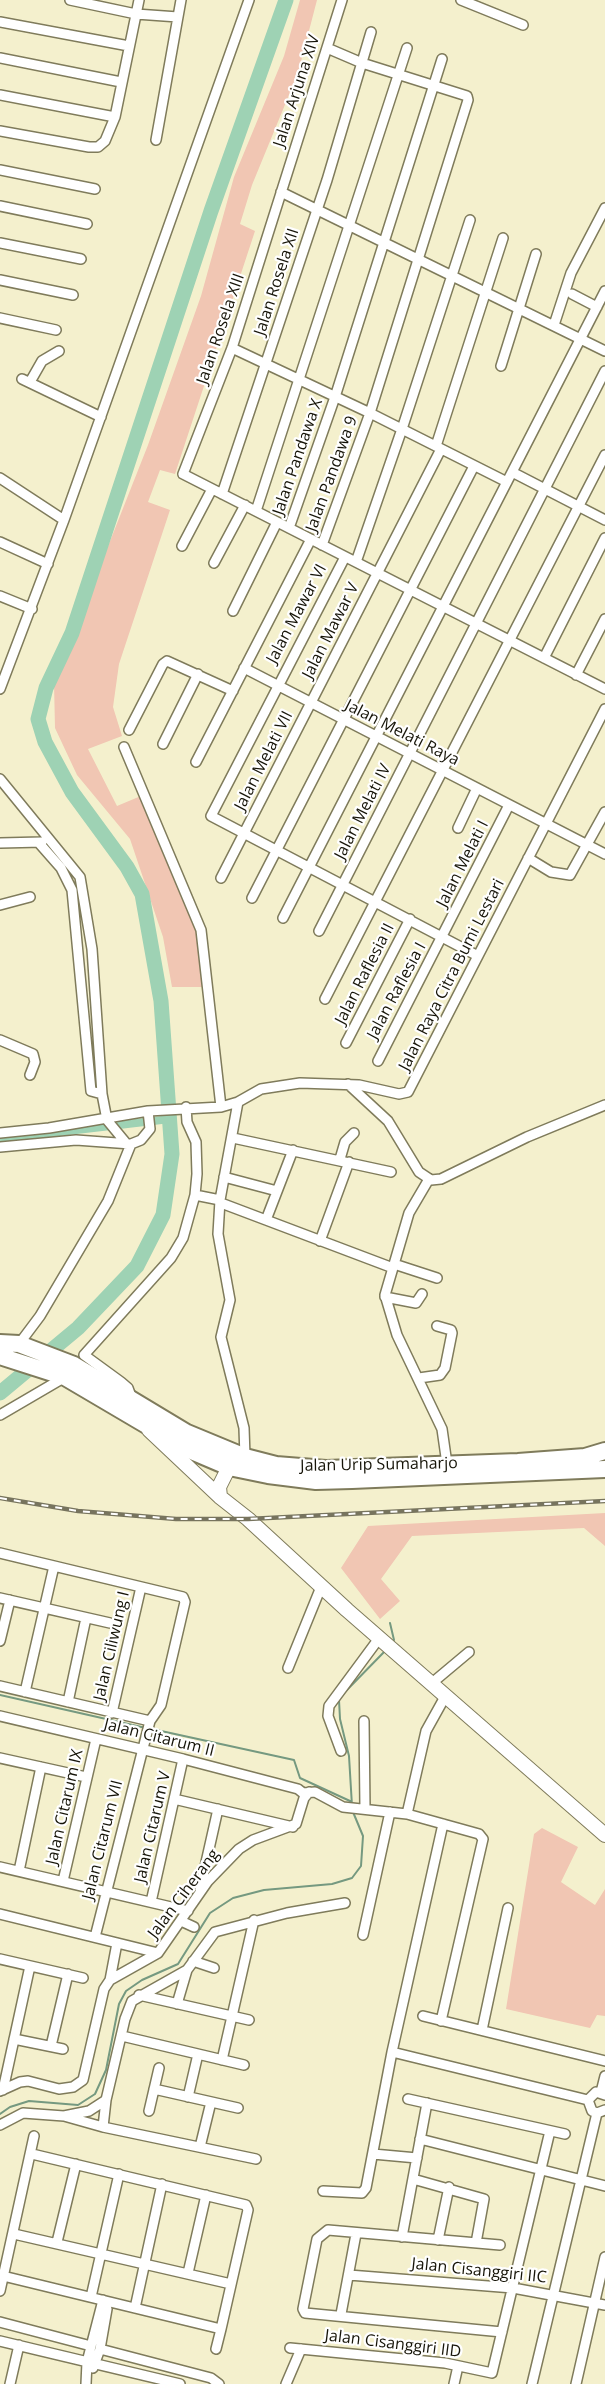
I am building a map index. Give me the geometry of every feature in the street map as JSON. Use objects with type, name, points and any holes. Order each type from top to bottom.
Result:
[{"type":"highway","name":"Jalan Urip Sumaharjo","points":[[0,1343],[132,1399],[187,1432],[245,1457],[276,1465],[326,1468],[559,1460],[605,1452]]},
{"type":"highway","name":"Jalan Urip Sumaharjo","points":[[65,1372],[142,1423],[189,1450],[229,1467],[268,1475],[316,1481],[605,1469]]},
{"type":"street","points":[[70,0],[136,14],[178,17]]},
{"type":"street","points":[[0,131],[89,147],[98,147],[109,137],[139,0]]},
{"type":"street","points":[[156,140],[181,0]]},
{"type":"street","points":[[0,689],[64,519],[93,413],[249,0]]},
{"type":"street","name":"Jalan Arjuna XIV","points":[[281,192],[342,0]]},
{"type":"street","points":[[461,0],[523,25]]},
{"type":"street","points":[[0,22],[129,46]]},
{"type":"street","name":"Jalan Rosela XII","points":[[222,494],[316,211],[371,32]]},
{"type":"street","points":[[327,48],[362,63],[434,85]]},
{"type":"street","points":[[256,511],[407,48]]},
{"type":"street","points":[[0,58],[121,82]]},
{"type":"street","name":"Jalan Pandawa X","points":[[289,528],[335,397],[442,59]]},
{"type":"street","name":"Jalan Pandawa 9","points":[[322,545],[370,412],[468,100],[467,96],[434,85]]},
{"type":"street","points":[[0,95],[115,117]]},
{"type":"street","points":[[0,170],[95,189]]},
{"type":"street","points":[[281,192],[605,351]]},
{"type":"street","name":"Jalan Rosela XIII","points":[[212,489],[183,474],[232,348],[281,192]]},
{"type":"street","points":[[0,206],[87,224]]},
{"type":"street","points":[[554,325],[571,273],[605,208]]},
{"type":"street","points":[[356,562],[470,220]]},
{"type":"street","name":"Jalan Mawar V","points":[[311,703],[438,448],[503,238]]},
{"type":"street","points":[[0,243],[81,259]]},
{"type":"street","points":[[501,366],[536,254]]},
{"type":"street","points":[[0,280],[73,295]]},
{"type":"street","points":[[283,918],[605,291]]},
{"type":"street","points":[[572,294],[597,307]]},
{"type":"street","points":[[0,318],[56,330]]},
{"type":"street","points":[[232,348],[267,362],[370,412],[507,482]]},
{"type":"street","points":[[59,351],[42,361],[26,380],[93,413]]},
{"type":"street","name":"Jalan Melati IV","points":[[319,931],[605,371]]},
{"type":"street","points":[[325,999],[605,455]]},
{"type":"street","points":[[252,898],[474,466]]},
{"type":"street","points":[[512,472],[605,520]]},
{"type":"street","points":[[0,478],[48,511],[64,519]]},
{"type":"street","points":[[182,546],[212,489],[605,689]]},
{"type":"street","points":[[214,563],[245,505]]},
{"type":"street","points":[[233,611],[277,522]]},
{"type":"street","points":[[544,658],[605,538]]},
{"type":"street","points":[[196,762],[311,539]]},
{"type":"street","points":[[0,542],[48,564]]},
{"type":"street","name":"Jalan Mawar VI","points":[[244,834],[213,819],[211,814],[345,556]]},
{"type":"street","points":[[0,596],[32,609]]},
{"type":"street","points":[[576,675],[605,619]]},
{"type":"street","points":[[129,730],[164,664],[170,661],[233,691]]},
{"type":"street","name":"Jalan Melati Raya","points":[[244,668],[605,854]]},
{"type":"street","points":[[163,744],[198,674]]},
{"type":"street","name":"Jalan Melati VII","points":[[220,879],[311,703]]},
{"type":"street","name":"Jalan Raya Citra Bumi Lestari","points":[[0,1133],[150,1112],[237,1105],[261,1089],[282,1085],[348,1084],[399,1094],[408,1092],[605,709]]},
{"type":"street","points":[[124,747],[201,930],[220,1107]]},
{"type":"street","points":[[0,779],[64,865],[77,889],[85,949],[98,1094],[106,1118],[125,1141]]},
{"type":"street","points":[[458,828],[477,788]]},
{"type":"street","name":"Jalan Melati I","points":[[443,936],[509,805]]},
{"type":"street","points":[[528,858],[551,872],[570,875],[605,812]]},
{"type":"street","points":[[244,834],[478,956]]},
{"type":"street","points":[[0,843],[44,840]]},
{"type":"street","points":[[0,905],[30,897]]},
{"type":"street","name":"Jalan Raflesia II","points":[[346,1043],[410,919]]},
{"type":"street","points":[[82,921],[87,981]]},
{"type":"street","name":"Jalan Raflesia I","points":[[378,1061],[443,936]]},
{"type":"street","points":[[0,1040],[33,1054],[35,1062],[30,1075]]},
{"type":"street","points":[[348,1084],[388,1120],[426,1184]]},
{"type":"street","points":[[237,1105],[236,1122],[220,1201],[218,1234],[230,1300],[221,1337],[244,1428],[245,1457]]},
{"type":"street","points":[[447,1464],[442,1429],[397,1335],[385,1297],[390,1266],[409,1213],[426,1184],[528,1137],[605,1105]]},
{"type":"street","points":[[132,1399],[128,1388],[84,1355],[176,1251],[183,1238],[195,1195],[198,1158],[193,1130],[184,1110]]},
{"type":"street","points":[[0,1147],[91,1138],[141,1140],[150,1129],[150,1112]]},
{"type":"street","points":[[90,1121],[91,1138]]},
{"type":"street","points":[[320,1241],[344,1161],[345,1142],[354,1133]]},
{"type":"street","points":[[233,1138],[392,1172]]},
{"type":"street","points":[[15,1351],[40,1316],[108,1201],[125,1141]]},
{"type":"street","points":[[266,1220],[293,1150]]},
{"type":"street","points":[[224,1177],[278,1191]]},
{"type":"street","points":[[195,1195],[220,1201],[371,1260],[437,1278]]},
{"type":"street","points":[[385,1297],[416,1303],[422,1294]]},
{"type":"street","points":[[419,1378],[440,1375],[445,1368],[452,1333],[451,1330],[437,1326]]},
{"type":"street","points":[[0,1415],[65,1372]]},
{"type":"street","points":[[142,1423],[220,1497],[253,1523],[321,1587],[605,1835]]},
{"type":"street","points":[[220,1497],[219,1487],[229,1467]]},
{"type":"street","points":[[0,1553],[141,1587]]},
{"type":"street","points":[[25,1692],[54,1566]]},
{"type":"street","name":"Jalan Citarum VII","points":[[95,1937],[141,1750],[148,1726],[160,1705],[185,1602],[180,1596],[141,1587]]},
{"type":"street","name":"Jalan Ciliwung I","points":[[112,1713],[141,1587]]},
{"type":"street","points":[[288,1668],[321,1587]]},
{"type":"street","points":[[0,1641],[5,1599],[110,1623]]},
{"type":"street","points":[[68,1702],[86,1618]]},
{"type":"street","points":[[341,1751],[328,1716],[329,1706],[387,1643]]},
{"type":"street","points":[[432,1683],[469,1652]]},
{"type":"street","points":[[0,1686],[112,1713],[148,1726]]},
{"type":"street","points":[[407,1814],[426,1731],[446,1695]]},
{"type":"street","name":"Jalan Citarum II","points":[[0,1716],[315,1792],[356,1808],[407,1814],[479,1834],[483,1839],[441,2020]]},
{"type":"street","points":[[356,1808],[364,1721]]},
{"type":"street","name":"Jalan Citarum IX","points":[[63,1881],[96,1739]]},
{"type":"street","points":[[0,1758],[86,1778]]},
{"type":"street","name":"Jalan Citarum V","points":[[151,1902],[183,1759]]},
{"type":"street","points":[[19,1871],[41,1767]]},
{"type":"street","points":[[174,1799],[293,1827],[309,1792]]},
{"type":"street","points":[[199,1895],[218,1809]]},
{"type":"street","points":[[363,1935],[390,1812]]},
{"type":"street","points":[[323,2191],[362,2193],[373,2154],[392,2052],[443,1824]]},
{"type":"street","name":"Jalan Ciherang","points":[[110,1980],[158,1953],[199,1895],[239,1848],[253,1840],[293,1827]]},
{"type":"street","points":[[0,1867],[188,1911]]},
{"type":"street","points":[[177,2004],[187,1970],[215,1932],[254,1920],[345,1903]]},
{"type":"street","points":[[482,2030],[508,1908]]},
{"type":"street","points":[[0,1914],[158,1953]]},
{"type":"street","points":[[181,1920],[194,1928]]},
{"type":"street","points":[[222,2060],[254,1920]]},
{"type":"street","points":[[2,2090],[28,2081],[59,2089],[73,2087],[82,2080],[101,2001],[110,1980],[117,1943]]},
{"type":"street","points":[[0,1959],[83,1978]]},
{"type":"street","points":[[193,1961],[214,1968]]},
{"type":"street","points":[[2,2090],[30,1966]]},
{"type":"street","points":[[103,2127],[106,2100],[129,2007],[139,1995],[187,1970]]},
{"type":"street","points":[[51,2046],[68,1974]]},
{"type":"street","points":[[139,1995],[249,2020]]},
{"type":"street","points":[[423,2016],[605,2061]]},
{"type":"street","points":[[122,2036],[244,2065]]},
{"type":"street","points":[[14,2039],[63,2049]]},
{"type":"street","points":[[392,2052],[588,2100]]},
{"type":"street","points":[[189,2097],[198,2054]]},
{"type":"street","points":[[149,2111],[159,2068]]},
{"type":"street","points":[[588,2100],[596,2092],[603,2094],[605,2076]]},
{"type":"street","points":[[154,2089],[238,2108]]},
{"type":"street","points":[[408,2099],[565,2134]]},
{"type":"street","points":[[64,2116],[89,2111],[106,2100]]},
{"type":"street","points":[[532,2384],[581,2180],[601,2111],[589,2106],[588,2100]]},
{"type":"street","points":[[200,2147],[211,2102]]},
{"type":"street","points":[[402,2237],[427,2103]]},
{"type":"street","points":[[0,2125],[22,2113],[64,2116],[103,2127],[256,2159]]},
{"type":"street","points":[[500,2245],[328,2230],[320,2235],[303,2309],[305,2313],[341,2314],[502,2332],[550,2131]]},
{"type":"street","points":[[0,2290],[32,2154],[34,2136]]},
{"type":"street","points":[[420,2139],[605,2186]]},
{"type":"street","points":[[32,2154],[243,2203],[248,2208],[216,2349]]},
{"type":"street","points":[[373,2154],[417,2158]]},
{"type":"street","points":[[57,2242],[76,2164]]},
{"type":"street","points":[[91,2297],[119,2174]]},
{"type":"street","points":[[413,2179],[449,2187],[484,2199],[476,2243]]},
{"type":"street","points":[[135,2308],[162,2184]]},
{"type":"street","points":[[438,2240],[449,2187]]},
{"type":"street","points":[[188,2273],[206,2195]]},
{"type":"street","points":[[14,2234],[57,2242],[231,2284]]},
{"type":"street","points":[[341,2314],[356,2234]]},
{"type":"street","points":[[576,2384],[601,2304],[605,2261]]},
{"type":"street","name":"Jalan Cisanggiri IIC","points":[[349,2275],[513,2288],[601,2304]]},
{"type":"street","points":[[3,2276],[221,2329]]},
{"type":"street","points":[[87,2380],[106,2301]]},
{"type":"street","points":[[0,2322],[211,2378],[219,2384]]},
{"type":"street","name":"Jalan Cisanggiri IID","points":[[290,2348],[458,2366],[492,2373],[502,2332]]},
{"type":"street","points":[[0,2341],[180,2384]]},
{"type":"street","points":[[10,2384],[19,2345]]},
{"type":"street","points":[[286,2384],[301,2349]]},
{"type":"street","points":[[453,2384],[458,2366]]},
{"type":"shaded area","points":[[300,0],[317,0],[298,73],[252,185],[240,224],[255,231],[175,474],[160,470],[148,502],[170,510],[119,664],[113,707],[122,736],[88,749],[117,806],[148,793],[203,931],[204,987],[172,987],[163,937],[130,839],[77,775],[55,728],[54,683],[148,445],[201,296],[234,177],[284,56]]},
{"type":"shaded area","points":[[605,1513],[605,1546],[584,1528],[412,1536],[381,1579],[400,1601],[380,1619],[341,1568],[368,1526]]},
{"type":"shaded area","points":[[542,1828],[578,1847],[561,1882],[595,1905],[605,1889],[605,2016],[597,2015],[590,2028],[506,2009],[534,1834]]},
{"type":"waterway","points":[[0,1393],[78,1328],[137,1266],[163,1215],[172,1154],[161,1001],[142,894],[127,867],[72,792],[45,742],[38,719],[46,688],[72,633],[211,211],[286,0]]},
{"type":"waterway","points":[[0,1139],[170,1119]]},
{"type":"waterway","points":[[390,1623],[394,1640],[392,1643]]},
{"type":"waterway","points":[[342,1695],[386,1650]]},
{"type":"waterway","points":[[0,1695],[146,1728]]},
{"type":"waterway","points":[[339,1700],[340,1719],[349,1756],[352,1806]]},
{"type":"waterway","points":[[152,1729],[294,1760],[300,1778],[350,1801]]},
{"type":"waterway","points":[[0,2114],[10,2107],[29,2101],[78,2105],[95,2094],[106,2070],[119,2004],[126,1991],[142,1980],[178,1964],[210,1913],[233,1898],[264,1890],[332,1884],[352,1878],[361,1866],[363,1836],[353,1812]]},
{"type":"railway","points":[[0,1498],[78,1511],[176,1519],[248,1519],[605,1501]]}]
